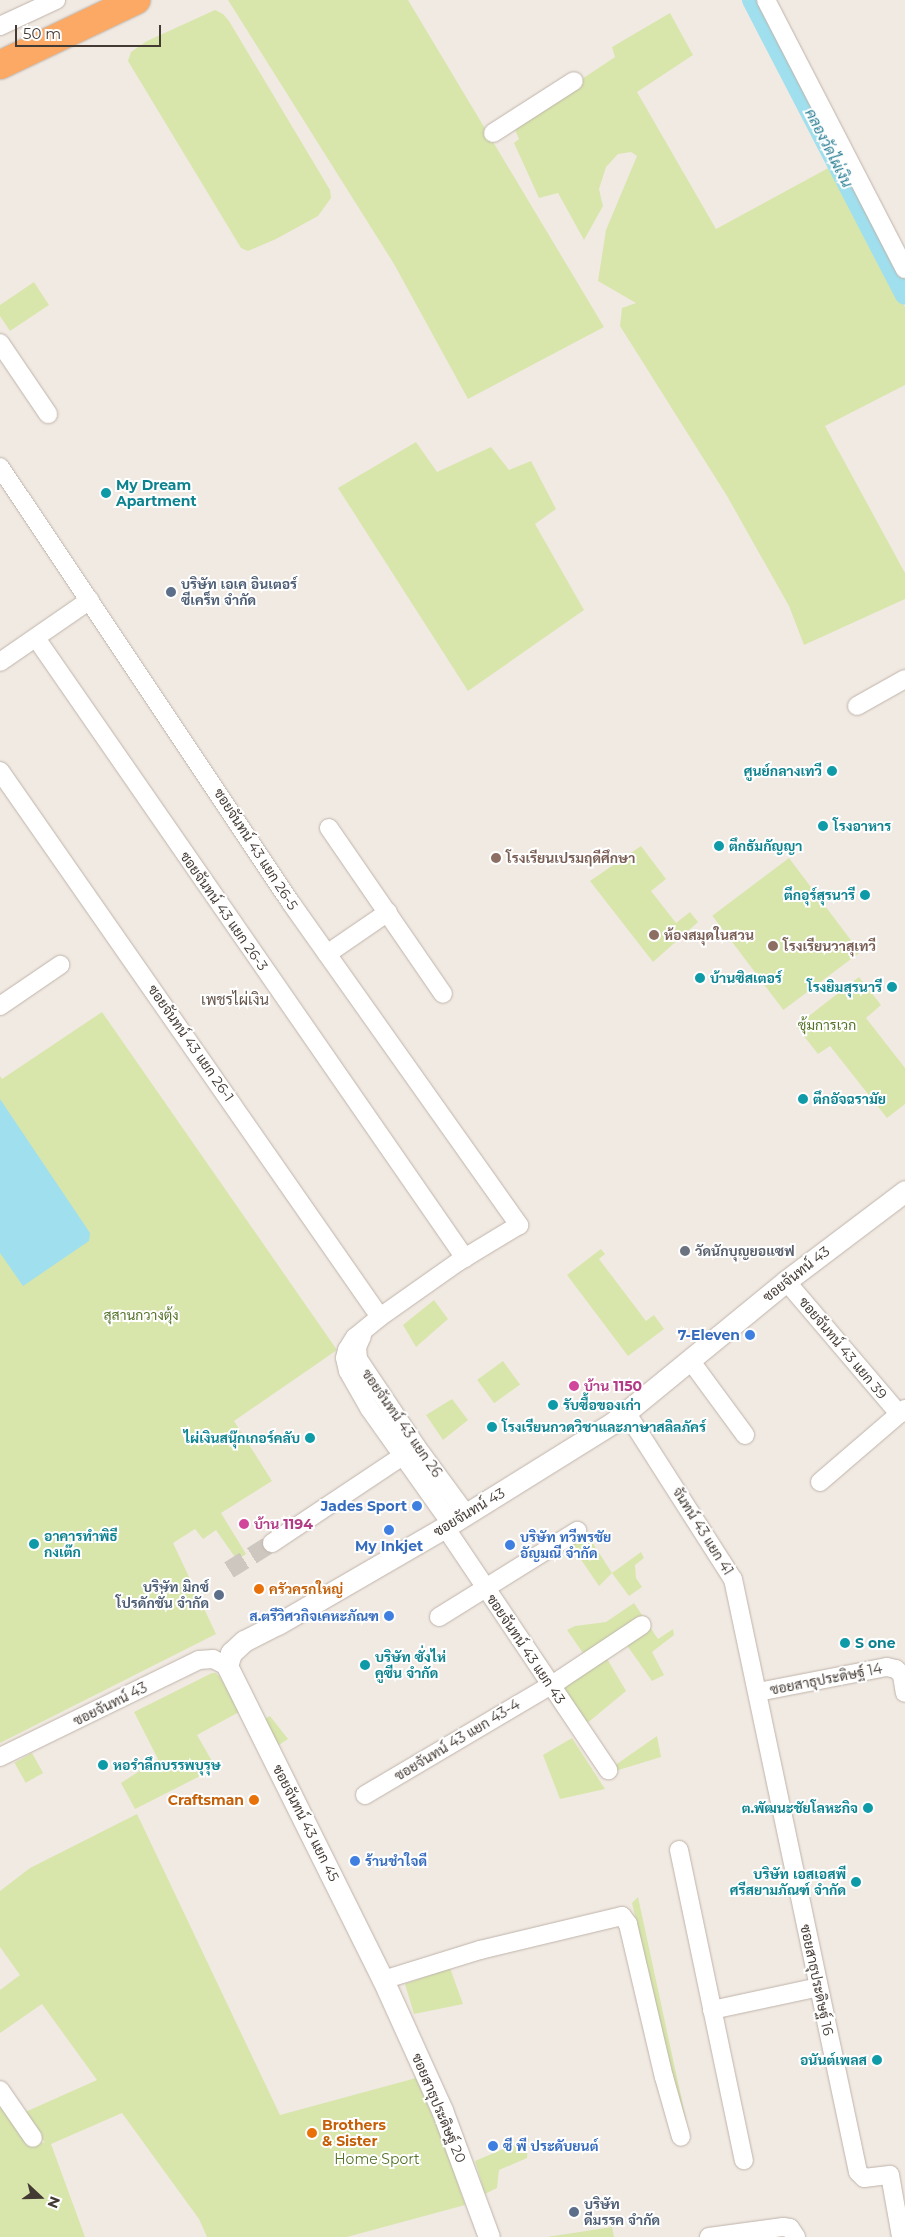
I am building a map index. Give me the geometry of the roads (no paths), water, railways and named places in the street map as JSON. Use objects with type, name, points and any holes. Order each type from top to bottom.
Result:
[{"type":"highway","points":[[0,65],[136,0]]},
{"type":"highway","points":[[0,77],[86,24]]},
{"type":"street","points":[[766,0],[905,269]]},
{"type":"street","points":[[0,26],[47,2]]},
{"type":"street","points":[[493,133],[574,81]]},
{"type":"street","points":[[0,343],[48,414]]},
{"type":"street","name":"ซอยจันทน์ 43 แยก 26-5","points":[[0,466],[291,903],[519,1225],[465,1258]]},
{"type":"street","points":[[0,662],[90,600]]},
{"type":"street","name":"ซอยจันทน์ 43 แยก 26-3","points":[[36,638],[465,1258]]},
{"type":"street","points":[[858,706],[905,679]]},
{"type":"street","name":"ซอยจันทน์ 43 แยก 26-1","points":[[0,771],[374,1322]]},
{"type":"street","points":[[329,828],[444,994]]},
{"type":"street","points":[[327,954],[388,912]]},
{"type":"street","points":[[0,1006],[60,965]]},
{"type":"street","name":"ซอยจันทน์ 43","points":[[0,1757],[199,1660],[213,1659],[227,1666],[231,1653],[244,1641],[278,1624],[454,1522],[626,1412],[786,1281],[905,1191]]},
{"type":"street","points":[[374,1322],[465,1258]]},
{"type":"street","name":"ซอยจันทน์ 43 แยก 39","points":[[786,1281],[902,1412],[820,1482]]},
{"type":"street","name":"ซอยจันทน์ 43 แยก 26","points":[[374,1322],[357,1347],[358,1359],[389,1421],[454,1522]]},
{"type":"street","points":[[690,1360],[745,1435]]},
{"type":"street","name":"จันทน์ 43 แยก 41","points":[[626,1412],[733,1579],[758,1692]]},
{"type":"street","name":"ซอยจันทน์ 43 แยก 26","points":[[272,1543],[409,1451]]},
{"type":"street","name":"ซอยจันทน์ 43 แยก 43","points":[[454,1522],[484,1588],[608,1770]]},
{"type":"street","points":[[439,1617],[578,1531]]},
{"type":"street","name":"ซอยจันทน์ 43 แยก 43-4","points":[[365,1795],[549,1685],[642,1624]]},
{"type":"street","name":"ซอยจันทน์ 43 แยก 45","points":[[227,1666],[384,1980]]},
{"type":"street","name":"ซอยสาธุประดิษฐ์ 14","points":[[758,1692],[888,1667],[896,1669],[902,1674],[905,1693]]},
{"type":"street","name":"ซอยสาธุประดิษฐ์ 16","points":[[758,1692],[858,2172],[864,2178],[897,2175],[900,2237]]},
{"type":"street","points":[[679,1850],[744,2160]]},
{"type":"street","points":[[384,1980],[480,1950],[622,1916],[628,1924],[664,2076],[681,2136]]},
{"type":"street","name":"ซอยสาธุประดิษฐ์ 20","points":[[384,1980],[442,2110],[489,2237]]},
{"type":"street","points":[[712,2010],[819,1987]]},
{"type":"street","points":[[0,2090],[33,2138]]},
{"type":"street","points":[[709,2237],[783,2227],[790,2228],[796,2237]]},
{"type":"water","points":[[0,1099],[90,1233],[89,1241],[23,1286],[0,1253]]},
{"type":"waterway","name":"คลองวัดไผ่เงิน","points":[[752,0],[905,295]]},
{"type":"tunnel","points":[[229,1570],[272,1543]]},
{"type":"place","name":"My Dream Apartment","points":[[106,493]]},
{"type":"place","name":"บริษัท เอเค อินเตอร์ ซีเคร็ท จำกัด","points":[[171,592]]},
{"type":"place","name":"ศูนย์กลางเทวี","points":[[832,771]]},
{"type":"place","name":"โรงอาหาร","points":[[823,826]]},
{"type":"place","name":"ตึกธัมกัญญา","points":[[719,846]]},
{"type":"place","name":"โรงเรียนเปรมฤดีศึกษา","points":[[496,858]]},
{"type":"place","name":"ตึกอุร์สุรนารี","points":[[865,895]]},
{"type":"place","name":"ห้องสมุดในสวน","points":[[654,935]]},
{"type":"place","name":"โรงเรียนวาสุเทวี","points":[[773,946]]},
{"type":"place","name":"บ้านซิสเตอร์","points":[[700,978]]},
{"type":"place","name":"โรงยิมสุรนารี","points":[[892,987]]},
{"type":"place","name":"ตึกอัจฉรามัย","points":[[803,1099]]},
{"type":"place","name":"วัดนักบุญยอแซฟ","points":[[685,1251]]},
{"type":"place","name":"7-Eleven","points":[[750,1335]]},
{"type":"place","name":"บ้าน 1150","points":[[574,1386]]},
{"type":"place","name":"รับซื้อของเก่า","points":[[553,1405]]},
{"type":"place","name":"โรงเรียนกวดวิชาและภาษาสลิลภัคร์","points":[[492,1427]]},
{"type":"place","name":"ไผ่เงินสนุ๊กเกอร์คลับ","points":[[310,1438]]},
{"type":"place","name":"Jades Sport","points":[[417,1506]]},
{"type":"place","name":"บ้าน 1194","points":[[244,1524]]},
{"type":"place","name":"My Inkjet","points":[[389,1530]]},
{"type":"place","name":"อาคารทำพิธี กงเต๊ก","points":[[34,1544]]},
{"type":"place","name":"บริษัท ทวีพรชัย อัญมณี จำกัด","points":[[510,1545]]},
{"type":"place","name":"ครัวครกใหญ่","points":[[259,1589]]},
{"type":"place","name":"บริษัท มิกซ์ โปรดักชั่น จำกัด","points":[[219,1595]]},
{"type":"place","name":"ส.ตรีวิศวกิจเคหะภัณฑ","points":[[389,1616]]},
{"type":"place","name":"S one","points":[[845,1643]]},
{"type":"place","name":"บริษัท ซั่งไห่ คูซีน จำกัด","points":[[365,1665]]},
{"type":"place","name":"หอรำลึกบรรพบุรุษ","points":[[103,1765]]},
{"type":"place","name":"Craftsman","points":[[254,1800]]},
{"type":"place","name":"ต.พัฒนะชัยโลหะกิจ","points":[[868,1808]]},
{"type":"place","name":"ร้านชำใจดี","points":[[355,1861]]},
{"type":"place","name":"บริษัท เอสเอสพี ศรีสยามภัณฑ์ จำกัด","points":[[856,1882]]},
{"type":"place","name":"อนันต์เพลส","points":[[877,2060]]},
{"type":"place","name":"Brothers & Sister","points":[[312,2133]]},
{"type":"place","name":"ซี พี ประดับยนต์","points":[[493,2146]]},
{"type":"place","name":"บริษัท ดีมรรค จำกัด","points":[[574,2212]]},
{"type":"district","name":"เพชรไผ่เงิน","points":[[235,1000]]},
{"type":"park label","name":"ซุ้มการเวก","points":[[827,1025]]},
{"type":"park label","name":"สุสานกวางตุ้ง","points":[[141,1315]]},
{"type":"park label","name":"Home Sport","points":[[377,2159]]}]
